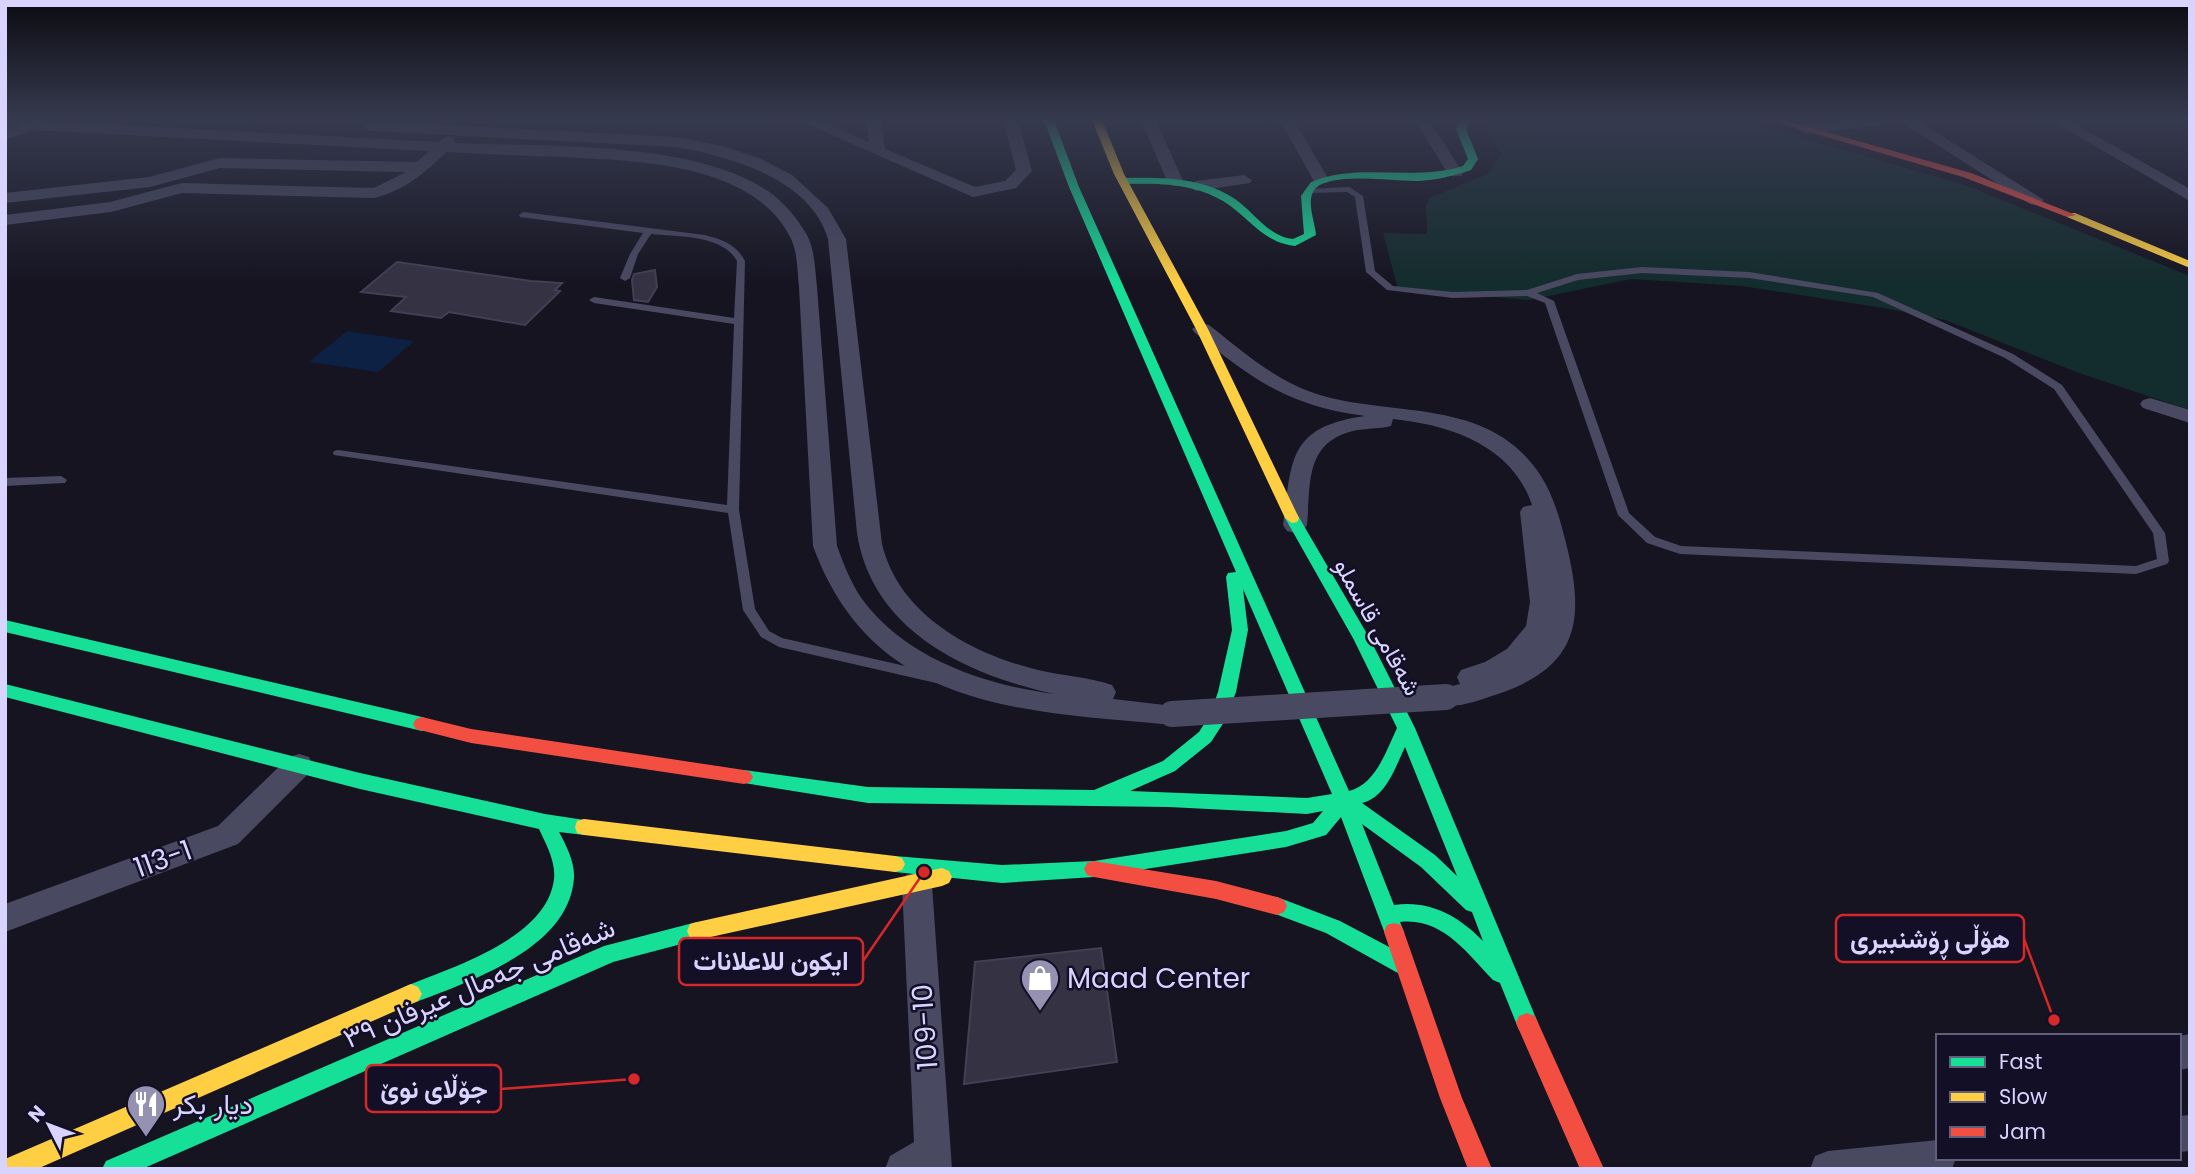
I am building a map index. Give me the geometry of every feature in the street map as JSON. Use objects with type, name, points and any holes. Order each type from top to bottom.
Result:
[{"type":"main road","points":[[1069,175],[1344,800],[1374,883],[1389,915],[1403,965],[1451,1098],[1480,1169]]},
{"type":"main road","name":"شەقامی قاسملو","points":[[1120,175],[1202,329],[1294,525],[1362,639],[1406,728],[1509,982],[1592,1169]]},
{"type":"main road","points":[[1123,181],[1175,181],[1209,190],[1246,211],[1275,239],[1286,243],[1303,242],[1310,235],[1311,223],[1306,195],[1315,185],[1353,177],[1409,178],[1439,175]]},
{"type":"main road","points":[[1966,175],[2040,202],[2190,265]]},
{"type":"main road","points":[[1095,798],[1164,769],[1196,746],[1219,719],[1232,680],[1241,620],[1227,534]]},
{"type":"main road","points":[[5,626],[471,736],[868,795],[1095,798],[1307,806],[1368,794],[1381,777],[1406,728]]},
{"type":"main road","points":[[5,690],[299,765],[545,822],[960,872],[1002,874],[1094,869],[1286,839],[1320,829],[1344,800]]},
{"type":"main road","points":[[1344,800],[1428,861],[1483,915]]},
{"type":"main road","name":"شەقامی جەمال عیرفان ٣٩","points":[[9,1169],[504,953],[551,924],[563,881],[563,865],[545,822]]},
{"type":"main road","points":[[1094,869],[1247,897],[1287,908],[1326,923],[1403,965]]},
{"type":"main road","name":"شەقامی جەمال عیرفان ٣٩","points":[[114,1169],[569,963],[642,943],[917,885],[960,872]]},
{"type":"main road","points":[[1389,915],[1412,908],[1432,912],[1451,926],[1509,982]]},
{"type":"street","points":[[5,198],[137,184],[176,175]]},
{"type":"street","points":[[182,188],[187,175]]},
{"type":"street","points":[[5,220],[111,208],[182,188],[374,193],[401,185],[412,175]]},
{"type":"street","points":[[715,175],[741,184],[778,206],[792,224],[803,247],[825,546],[835,576],[857,612],[886,640],[918,662],[978,687],[1047,703],[1171,708],[1491,689],[1525,674],[1547,652],[1561,629],[1565,584],[1539,490],[1531,474],[1503,449],[1435,418],[1329,403],[1286,389],[1259,373],[1202,329]]},
{"type":"street","points":[[777,175],[799,188],[829,218],[837,239],[859,449],[873,551],[879,573],[902,606],[935,635],[987,666],[1042,682],[1171,708]]},
{"type":"street","points":[[934,175],[973,192],[1010,185],[1020,175]]},
{"type":"street","points":[[1172,175],[1175,181]]},
{"type":"street","points":[[1311,175],[1315,185]]},
{"type":"street","points":[[1996,175],[2040,202]]},
{"type":"street","points":[[2153,175],[2190,196]]},
{"type":"street","points":[[1196,186],[1244,180]]},
{"type":"street","points":[[808,288],[822,290],[843,286]]},
{"type":"street","points":[[810,329],[834,326],[848,330]]},
{"type":"street","points":[[2150,404],[2190,417]]},
{"type":"street","points":[[1294,525],[1306,456],[1320,438],[1349,425],[1390,421],[1434,427],[1481,446],[1512,472],[1525,492],[1536,533],[1542,598],[1539,627],[1523,649],[1497,669],[1443,690]]},
{"type":"street","name":"113-1","points":[[5,918],[228,835],[299,765]]},
{"type":"street","name":"109-10","points":[[917,885],[923,1163]]},
{"type":"street","points":[[1828,1169],[1936,1158]]},
{"type":"lane","points":[[1315,185],[1349,189],[1359,196],[1371,272],[1390,288],[1453,295],[1528,293],[1577,277],[1642,270],[1749,275],[1875,295],[2009,356],[2058,387],[2160,533],[2163,561],[2136,570],[1680,550],[1651,540],[1624,515],[1549,301],[1528,293]]},
{"type":"lane","points":[[523,215],[721,242],[737,253],[741,261],[733,510],[749,610],[765,634],[795,648],[978,687]]},
{"type":"lane","points":[[625,278],[634,254],[648,231]]},
{"type":"lane","points":[[594,299],[739,322]]},
{"type":"lane","points":[[338,453],[733,510]]},
{"type":"lane","points":[[5,482],[61,480]]},
{"type":"green space","points":[[1486,175],[1929,175],[1965,185],[2190,276],[2190,410],[2079,373],[1945,320],[1742,286],[1631,279],[1529,300],[1398,289],[1383,233],[1427,234],[1426,206],[1429,198]]},
{"type":"water","points":[[347,331],[414,341],[378,372],[309,362]]},
{"type":"building","points":[[397,262],[562,283],[555,290],[560,291],[525,325],[449,312],[441,318],[391,311],[406,297],[361,292]]},
{"type":"building","points":[[655,270],[657,287],[648,302],[634,300],[634,274]]},
{"type":"building","name":"Maad Center","points":[[1101,948],[1117,1062],[964,1084],[975,962]]},
{"type":"traffic: fast","points":[[1069,175],[1344,800],[1394,932]]},
{"type":"traffic: fast","points":[[1123,181],[1172,182],[1208,190],[1230,201],[1276,238],[1295,243],[1310,235],[1306,196],[1314,184],[1340,177],[1413,178],[1442,175]]},
{"type":"traffic: fast","points":[[1292,518],[1362,639],[1406,728],[1527,1023]]},
{"type":"traffic: fast","points":[[1095,798],[1169,766],[1205,737],[1218,717],[1227,692],[1240,630],[1234,577]]},
{"type":"traffic: fast","points":[[5,626],[422,724]]},
{"type":"traffic: fast","points":[[5,690],[360,781],[545,822],[584,827]]},
{"type":"traffic: fast","points":[[1344,800],[1368,794],[1381,777],[1406,728]]},
{"type":"traffic: fast","points":[[744,777],[868,795],[1169,799],[1307,806],[1344,800]]},
{"type":"traffic: fast","points":[[895,864],[1002,874],[1094,869],[1286,839],[1319,829],[1344,800]]},
{"type":"traffic: fast","points":[[1344,800],[1428,861],[1473,904]]},
{"type":"traffic: fast","points":[[411,994],[505,952],[527,938],[546,921],[559,901],[564,871],[545,822]]},
{"type":"traffic: fast","points":[[1277,906],[1333,927],[1403,965]]},
{"type":"traffic: fast","points":[[1389,915],[1408,912],[1439,919],[1464,936],[1500,973]]},
{"type":"traffic: fast","points":[[114,1169],[611,953],[697,931]]},
{"type":"traffic: slow","points":[[1119,175],[1202,329],[1292,518]]},
{"type":"traffic: slow","points":[[2071,215],[2190,265]]},
{"type":"traffic: slow","points":[[584,827],[895,864]]},
{"type":"traffic: slow","points":[[697,931],[942,877]]},
{"type":"traffic: slow","points":[[9,1169],[411,994]]},
{"type":"traffic: jam","points":[[1966,175],[2071,215]]},
{"type":"traffic: jam","points":[[422,724],[471,736],[744,777]]},
{"type":"traffic: jam","points":[[1094,869],[1216,890],[1277,906]]},
{"type":"traffic: jam","points":[[1394,932],[1451,1098],[1480,1169]]},
{"type":"traffic: jam","points":[[1527,1023],[1592,1169]]},
{"type":"place","name":"ايكون للاعلانات","points":[[924,872]]},
{"type":"place","name":"Maad Center","points":[[1040,1012]]},
{"type":"place","name":"هۆڵی ڕۆشنبیری","points":[[2054,1020]]},
{"type":"place","name":"جۆڵای نوێ","points":[[634,1079]]},
{"type":"place","name":"ديار بكر","points":[[146,1138]]}]
